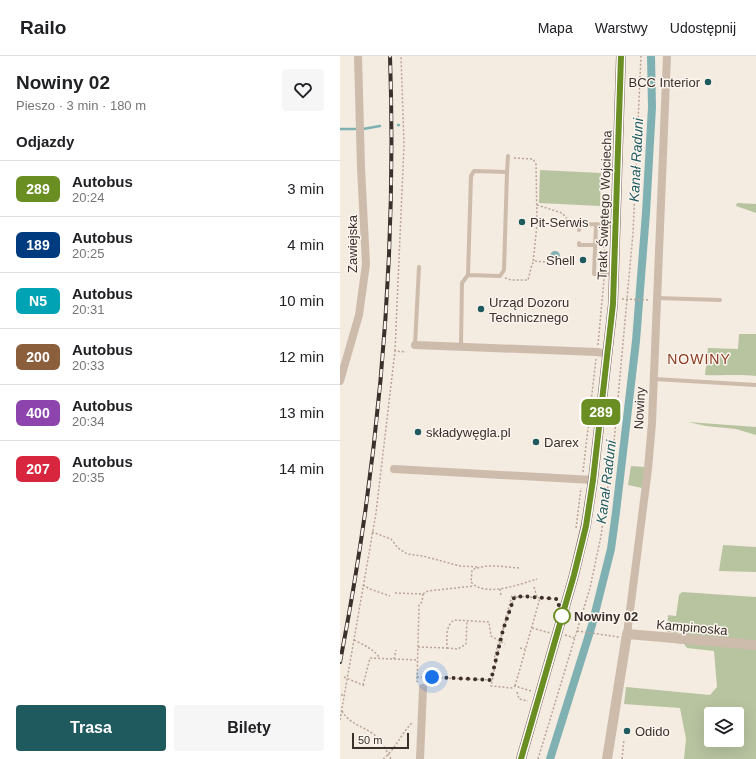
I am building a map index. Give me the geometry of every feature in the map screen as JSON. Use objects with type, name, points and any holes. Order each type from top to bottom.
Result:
[{"type":"main road","name":"Trakt Świętego Wojciecha","points":[[521,759],[574,575],[586,526],[593,480],[608,354],[614,274],[621,56]]},
{"type":"street","name":"Zawiejska","points":[[340,381],[359,315],[366,264],[361,168],[358,56]]},
{"type":"street","name":"Nowiny","points":[[608,759],[650,457],[667,56]]},
{"type":"street","points":[[415,345],[597,352],[608,354]]},
{"type":"street","points":[[394,469],[593,480]]},
{"type":"street","name":"Kampinoska","points":[[624,636],[756,645]]},
{"type":"street","points":[[420,688],[422,714],[420,759]]},
{"type":"lane","points":[[468,275],[500,276],[504,270],[508,157]]},
{"type":"lane","points":[[461,346],[462,283],[468,275],[471,176],[474,171],[508,172]]},
{"type":"lane","points":[[579,230],[580,224],[616,225]]},
{"type":"lane","points":[[595,224],[594,274],[614,274]]},
{"type":"lane","points":[[579,243],[595,245]]},
{"type":"lane","points":[[415,345],[419,267]]},
{"type":"lane","points":[[656,298],[720,300]]},
{"type":"lane","points":[[654,379],[756,385]]},
{"type":"path","points":[[340,720],[382,468],[395,351],[404,129],[401,56]]},
{"type":"path","points":[[500,276],[511,280],[528,280],[533,263],[537,205],[536,164],[533,159],[508,157]]},
{"type":"path","points":[[537,205],[562,213],[571,223]]},
{"type":"path","points":[[533,263],[539,260],[554,263],[571,260]]},
{"type":"path","points":[[621,299],[647,299]]},
{"type":"path","points":[[395,351],[406,352]]},
{"type":"path","points":[[372,532],[391,539],[398,548],[407,554],[423,556],[460,566],[519,568]]},
{"type":"path","points":[[474,586],[471,582],[470,574],[472,570],[479,567]]},
{"type":"path","points":[[397,596],[396,593],[423,594],[428,591],[474,586],[484,589],[500,589],[537,579]]},
{"type":"path","points":[[363,585],[390,596]]},
{"type":"path","points":[[534,587],[539,598],[543,601]]},
{"type":"path","points":[[500,589],[501,596]]},
{"type":"path","points":[[420,688],[417,677],[420,605],[423,594]]},
{"type":"path","points":[[530,691],[515,686],[491,686],[500,641],[512,596],[557,599]]},
{"type":"path","points":[[515,686],[539,598]]},
{"type":"path","points":[[447,648],[448,629],[450,623],[454,620],[489,622],[490,633],[493,638],[505,644]]},
{"type":"path","points":[[418,647],[458,649],[466,644],[467,621]]},
{"type":"path","points":[[531,628],[547,632]]},
{"type":"path","points":[[577,631],[597,635],[624,636]]},
{"type":"path","points":[[565,635],[575,638]]},
{"type":"path","points":[[354,640],[372,649],[380,658]]},
{"type":"path","points":[[520,648],[525,650]]},
{"type":"path","points":[[394,659],[396,650]]},
{"type":"path","points":[[344,677],[364,685],[370,658],[418,660]]},
{"type":"path","points":[[417,677],[491,680]]},
{"type":"path","points":[[517,692],[519,699],[528,701]]},
{"type":"path","points":[[342,711],[350,722],[372,733],[379,739],[391,759]]},
{"type":"path","points":[[383,759],[389,754],[404,730],[422,714]]},
{"type":"path","points":[[622,759],[624,740]]},
{"type":"green space","points":[[540,170],[601,173],[600,206],[539,203]]},
{"type":"green space","points":[[737,203],[756,204],[756,213],[736,206]]},
{"type":"green space","points":[[739,334],[756,334],[756,376],[705,375],[708,348],[738,349]]},
{"type":"green space","points":[[688,422],[756,427],[756,435],[736,429],[706,426]]},
{"type":"green space","points":[[631,466],[645,467],[642,488],[628,485]]},
{"type":"green space","points":[[723,545],[756,547],[756,572],[719,571]]},
{"type":"green space","points":[[682,592],[756,597],[756,641],[686,635],[685,626],[679,626],[678,633],[667,632],[668,615],[676,616],[679,595]]},
{"type":"green space","points":[[674,641],[756,648],[756,759],[684,759],[686,739],[680,708],[624,704],[626,687],[710,695],[717,687],[714,651],[687,648],[684,644],[674,643]]},
{"type":"water","points":[[555,251],[560,256],[555,261],[550,256]]},
{"type":"waterway","name":"Kanał Raduni","points":[[550,759],[592,625],[611,549],[636,341],[646,213],[652,107],[651,56]]},
{"type":"waterway","points":[[363,129],[380,126]]},
{"type":"waterway","points":[[340,129],[355,129]]},
{"type":"railway","points":[[340,662],[354,587],[365,512],[375,436],[382,360],[388,285],[391,209],[390,56]]},
{"type":"bus line","name":"289","points":[[521,759],[574,575],[586,526],[593,480],[613,304],[621,56]]},
{"type":"place","name":"BCC Interior","points":[[708,82]]},
{"type":"place","name":"Pit-Serwis","points":[[522,222]]},
{"type":"place","name":"Shell","points":[[583,260]]},
{"type":"place","name":"Urząd Dozoru Technicznego","points":[[481,309]]},
{"type":"place","name":"składywęgla.pl","points":[[418,432]]},
{"type":"place","name":"Darex","points":[[536,442]]},
{"type":"place","name":"Nowiny 02","points":[[562,616]]},
{"type":"place","name":"Odido","points":[[627,731]]},
{"type":"district","name":"NOWINY","points":[[699,359]]},
{"type":"route","points":[[432,677],[491,680],[503,630],[505,629],[514,598],[521,596],[557,599],[562,616]]}]
